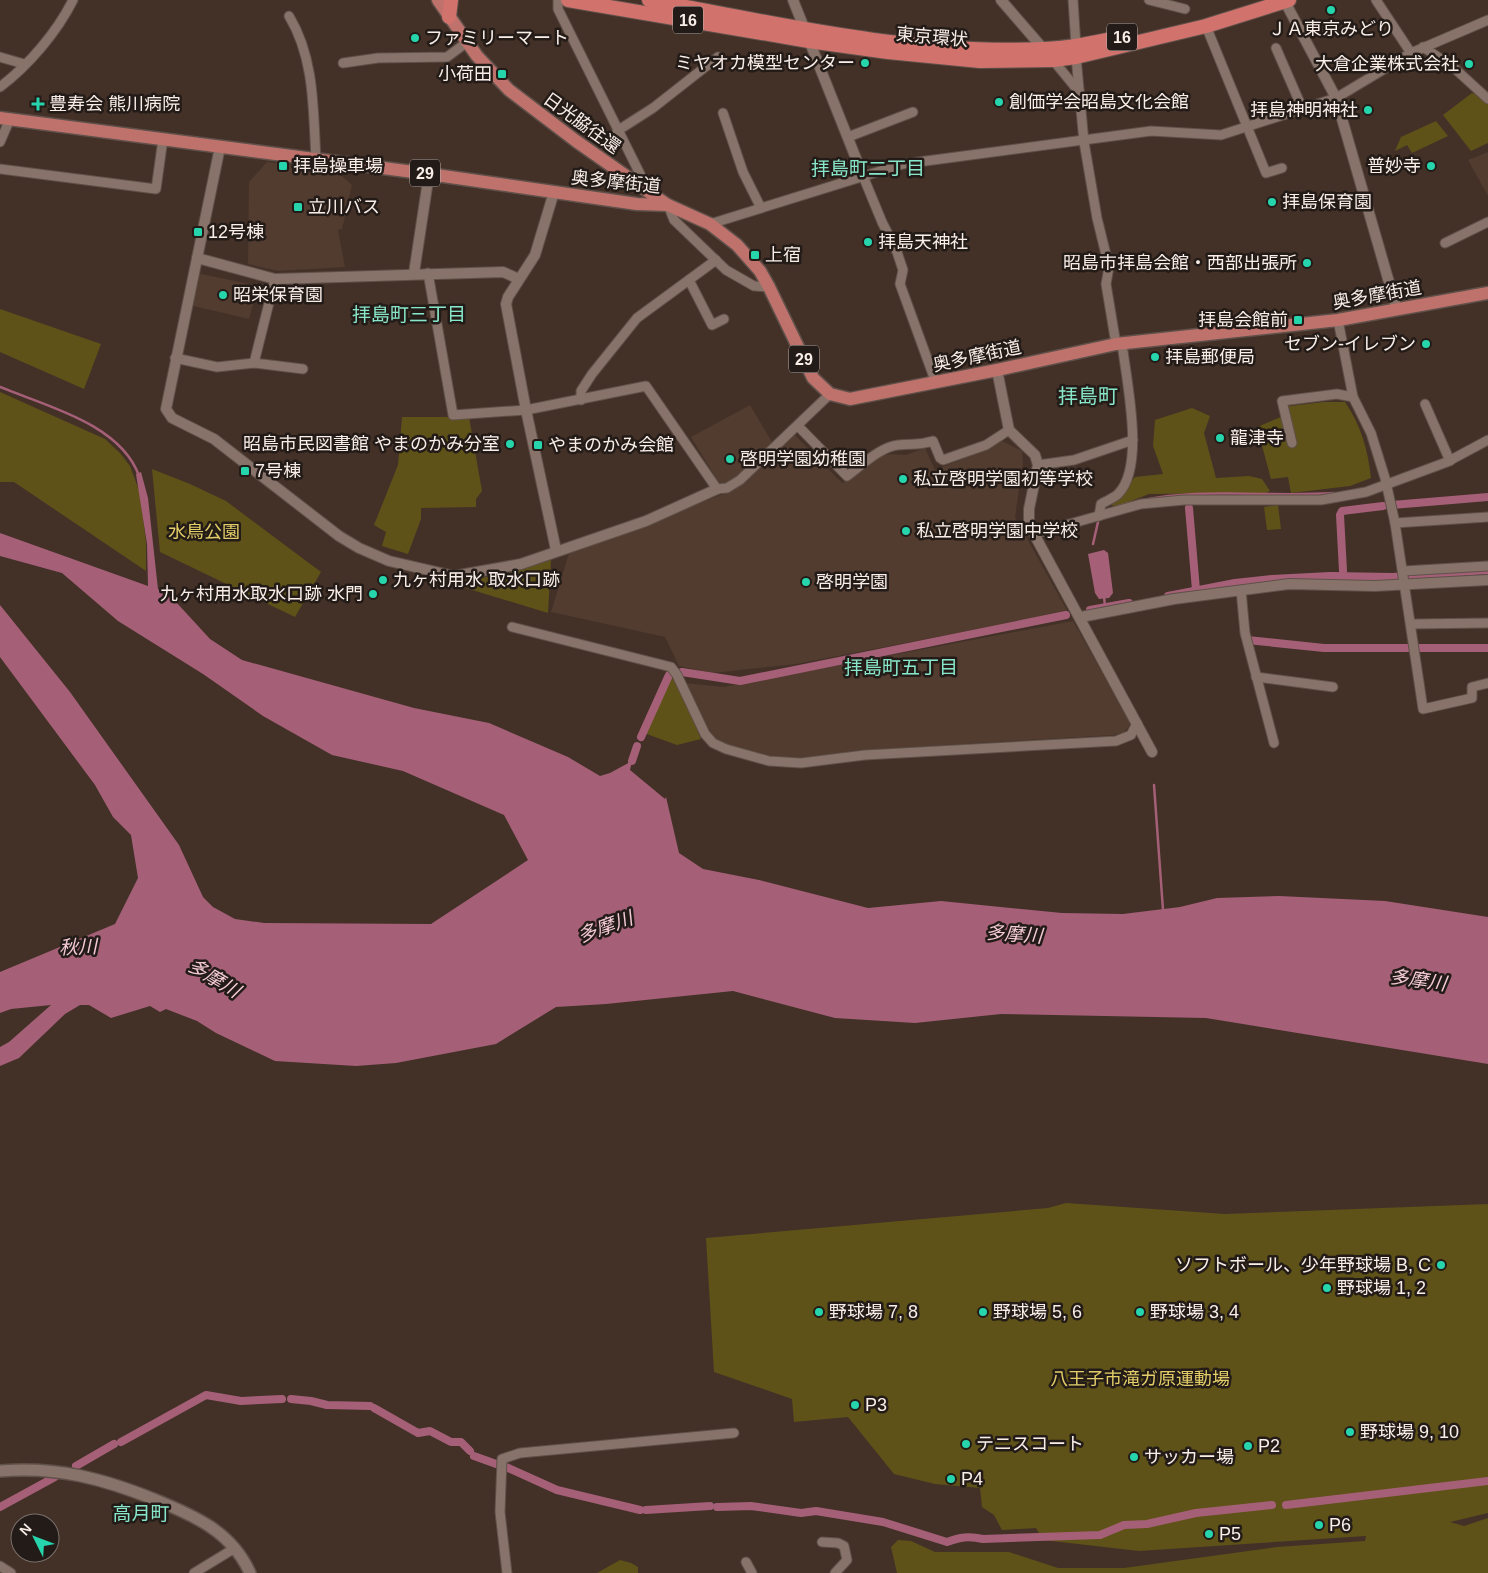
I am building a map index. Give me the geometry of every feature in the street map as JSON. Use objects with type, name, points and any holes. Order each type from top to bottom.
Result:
[{"type":"highway","points":[[449,17],[451,0]]},
{"type":"highway","name":"東京環状","points":[[568,0],[806,35]]},
{"type":"highway","name":"東京環状","points":[[649,0],[674,2],[806,35],[888,52],[980,60],[1076,51],[1206,26],[1286,0]]},
{"type":"highway","name":"東京環状","points":[[1076,51],[1258,0]]},
{"type":"main road","name":"日光脇往還","points":[[438,0],[466,43],[509,90],[643,190],[668,205]]},
{"type":"main road","name":"奥多摩街道","points":[[5,118],[220,148],[429,174],[637,204],[668,205],[710,224],[737,245],[760,271],[770,288],[814,378],[830,394],[850,399],[936,383],[1119,344],[1338,320],[1488,292]]},
{"type":"main road","points":[[0,1471],[48,1470],[88,1476],[112,1483],[196,1517],[214,1528],[235,1548],[250,1573]]},
{"type":"street","points":[[0,87],[57,29],[73,0]]},
{"type":"street","points":[[558,0],[558,9],[642,178],[643,190]]},
{"type":"street","points":[[792,0],[882,222],[898,252],[903,270],[900,284],[936,383]]},
{"type":"street","points":[[1001,0],[1080,93]]},
{"type":"street","points":[[1073,0],[1084,142],[1097,218],[1109,267],[1106,284],[1119,344],[1134,440],[1131,466],[1124,484],[1118,494],[1102,504],[1099,516]]},
{"type":"street","points":[[1149,0],[1184,9]]},
{"type":"street","points":[[1286,0],[1336,98],[1397,310]]},
{"type":"street","points":[[1376,0],[1411,52]]},
{"type":"street","points":[[289,16],[296,27],[311,70],[316,159]]},
{"type":"street","points":[[710,224],[903,164],[1151,132],[1221,135],[1248,128],[1336,98],[1411,52],[1488,20]]},
{"type":"street","points":[[1206,26],[1266,173],[1282,168]]},
{"type":"street","points":[[343,63],[378,58],[447,57],[466,43]]},
{"type":"street","points":[[1424,47],[1452,67],[1488,99]]},
{"type":"street","points":[[1276,48],[1302,110]]},
{"type":"street","points":[[0,57],[24,64]]},
{"type":"street","points":[[617,131],[653,108],[718,57]]},
{"type":"street","points":[[848,137],[913,112]]},
{"type":"street","points":[[723,113],[743,172],[761,208]]},
{"type":"street","points":[[0,142],[5,118]]},
{"type":"street","points":[[0,169],[156,189],[163,139]]},
{"type":"street","points":[[220,148],[165,402],[170,416],[214,439],[339,536],[359,548],[389,561],[454,576],[521,564],[556,550],[646,521],[717,489],[728,488],[740,480],[830,394]]},
{"type":"street","points":[[414,273],[429,174]]},
{"type":"street","points":[[554,192],[535,256],[508,297],[506,313],[556,550]]},
{"type":"street","name":"日光脇往還","points":[[668,205],[674,220],[726,270],[754,286],[770,288]]},
{"type":"street","points":[[1445,243],[1488,222]]},
{"type":"street","points":[[197,258],[275,279],[414,273],[503,272],[519,279]]},
{"type":"street","points":[[581,400],[581,391],[592,374],[637,318],[716,260]]},
{"type":"street","points":[[428,273],[453,415],[526,410],[646,386],[717,489]]},
{"type":"street","points":[[254,363],[275,279]]},
{"type":"street","points":[[689,280],[712,325],[724,319]]},
{"type":"street","points":[[1338,320],[1353,397],[1371,433],[1386,482],[1395,523],[1412,624],[1423,709],[1472,698],[1472,686],[1488,683]]},
{"type":"street","points":[[175,358],[217,368],[254,363],[303,369]]},
{"type":"street","points":[[997,370],[1009,430],[1035,455],[1038,465],[1029,509],[1029,520],[1034,534],[1081,617],[1152,752]]},
{"type":"street","points":[[1292,443],[1282,400],[1338,394],[1353,397]]},
{"type":"street","points":[[1424,404],[1450,461]]},
{"type":"street","points":[[798,426],[847,476],[880,452],[896,445],[916,446],[933,441],[940,458],[943,460],[986,446],[1009,430]]},
{"type":"street","points":[[1038,465],[1074,460],[1134,440]]},
{"type":"street","points":[[1034,534],[1141,504],[1184,500],[1321,500],[1366,492],[1386,482],[1450,461],[1488,440]]},
{"type":"street","points":[[1395,523],[1488,517]]},
{"type":"street","points":[[1081,617],[1174,599],[1241,590],[1289,584],[1375,586],[1404,578],[1488,566]]},
{"type":"street","points":[[1404,578],[1488,580]]},
{"type":"street","points":[[1241,590],[1245,633],[1274,743]]},
{"type":"street","points":[[1412,624],[1488,623]]},
{"type":"street","points":[[512,627],[671,667],[677,675],[705,734],[713,743],[726,749],[769,761],[801,763],[865,755],[1116,741],[1131,735],[1137,723]]},
{"type":"street","points":[[1256,677],[1333,687]]},
{"type":"street","points":[[507,1573],[500,1512],[502,1459],[520,1454],[734,1433]]},
{"type":"street","points":[[822,1542],[844,1546],[847,1560],[835,1573]]},
{"type":"street","points":[[194,1573],[235,1548]]},
{"type":"street","points":[[746,1562],[752,1573]]},
{"type":"street","points":[[0,1566],[11,1573]]},
{"type":"shaded area","points":[[1488,152],[1488,196],[1468,160]]},
{"type":"shaded area","name":"立川バス","points":[[267,162],[335,170],[352,185],[342,229],[338,230],[345,267],[278,271],[248,264],[249,182]]},
{"type":"shaded area","name":"昭栄保育園","points":[[197,273],[258,286],[249,319],[189,305]]},
{"type":"shaded area","name":"啓明学園幼稚園","points":[[750,405],[772,442],[740,476],[724,485],[719,483],[691,437]]},
{"type":"shaded area","name":"啓明学園","points":[[794,434],[842,483],[880,456],[892,454],[906,455],[925,448],[935,470],[984,451],[1000,440],[1022,451],[1023,463],[1015,517],[1068,612],[796,664],[712,673],[679,666],[665,637],[551,612],[569,553],[723,494]]},
{"type":"shaded area","points":[[1073,621],[1131,723],[1124,733],[863,750],[812,758],[773,757],[722,743],[710,733],[686,683],[723,687]]},
{"type":"green space","points":[[1472,93],[1481,95],[1488,100],[1488,143],[1471,151],[1443,115]]},
{"type":"green space","points":[[1436,121],[1448,136],[1412,153],[1407,145],[1395,151],[1401,137]]},
{"type":"green space","points":[[0,309],[101,344],[84,389],[0,352]]},
{"type":"green space","points":[[0,392],[105,439],[120,453],[130,466],[140,493],[146,542],[146,571],[14,482],[0,482]]},
{"type":"green space","points":[[1324,402],[1345,402],[1351,411],[1363,438],[1371,478],[1350,486],[1291,493],[1288,477],[1271,479],[1257,427],[1281,417],[1279,409],[1282,407]]},
{"type":"green space","points":[[1192,408],[1210,416],[1204,433],[1216,478],[1249,476],[1262,479],[1270,491],[1266,493],[1149,494],[1116,507],[1110,504],[1135,477],[1163,474],[1153,446],[1155,420]]},
{"type":"green space","points":[[402,417],[469,417],[482,491],[476,499],[476,507],[421,508],[421,519],[408,554],[382,546],[386,532],[374,525],[398,465]]},
{"type":"green space","name":"水鳥公園","points":[[152,469],[226,501],[321,572],[295,617],[160,552]]},
{"type":"green space","points":[[1278,505],[1281,529],[1267,530],[1264,507]]},
{"type":"green space","points":[[551,560],[548,613],[446,582],[503,575]]},
{"type":"green space","points":[[671,677],[678,684],[701,739],[677,745],[644,733]]},
{"type":"green space","name":"八王子市滝ガ原運動場","points":[[1066,1203],[1225,1214],[1488,1204],[1488,1513],[1450,1522],[1464,1526],[1488,1518],[1488,1573],[897,1573],[891,1547],[898,1540],[911,1541],[935,1552],[1009,1552],[1058,1568],[1124,1568],[1277,1547],[1365,1541],[1366,1536],[1139,1551],[1043,1540],[1036,1528],[1002,1530],[994,1515],[982,1507],[980,1488],[935,1484],[894,1474],[848,1417],[794,1422],[792,1399],[714,1372],[706,1238],[1048,1208]]},
{"type":"green space","points":[[620,1560],[638,1567],[638,1573],[597,1573]]},
{"type":"water","points":[[141,472],[148,498],[158,589],[176,602],[210,639],[242,660],[414,708],[489,723],[568,757],[600,776],[610,773],[632,761],[630,770],[665,799],[666,797],[679,853],[703,869],[759,880],[868,908],[941,901],[1062,913],[1123,914],[1180,907],[1217,898],[1279,896],[1385,901],[1488,917],[1488,1064],[1206,1018],[1001,1014],[915,1023],[835,1018],[733,991],[606,1004],[556,1007],[496,1044],[396,1063],[356,1066],[275,1061],[216,1033],[197,1021],[166,1009],[160,1012],[150,1006],[111,1018],[89,1005],[80,1005],[65,1014],[19,1058],[0,1066],[0,1047],[9,1042],[51,1005],[11,1009],[0,1013],[0,972],[115,924],[138,878],[131,835],[113,817],[95,785],[0,657],[0,605],[70,692],[179,845],[203,897],[213,907],[235,919],[264,923],[431,924],[528,860],[504,815],[403,771],[332,755],[263,716],[203,674],[118,621],[62,573],[0,556],[0,533],[148,586],[147,544],[136,474]]},
{"type":"water","points":[[1104,550],[1108,553],[1113,593],[1109,598],[1099,599],[1095,593],[1088,554]]},
{"type":"waterway","points":[[0,387],[80,419],[99,430],[116,443],[130,458],[139,476]]},
{"type":"waterway","points":[[1119,506],[1171,496],[1198,494],[1334,493]]},
{"type":"waterway","points":[[1392,505],[1488,497]]},
{"type":"waterway","points":[[1343,571],[1340,515],[1342,511],[1383,506]]},
{"type":"waterway","points":[[1189,508],[1196,590]]},
{"type":"waterway","points":[[1093,544],[1098,522]]},
{"type":"waterway","points":[[1168,596],[1235,583],[1272,579],[1330,576],[1393,577],[1488,570]]},
{"type":"waterway","points":[[1104,596],[1105,607]]},
{"type":"waterway","points":[[1090,610],[1129,603]]},
{"type":"waterway","points":[[682,672],[740,681],[1066,615]]},
{"type":"waterway","points":[[1247,640],[1324,648],[1488,648]]},
{"type":"waterway","points":[[641,737],[669,675]]},
{"type":"waterway","points":[[632,761],[637,746]]},
{"type":"waterway","points":[[1154,785],[1163,910]]},
{"type":"waterway","points":[[121,1442],[206,1395],[241,1401],[282,1399]]},
{"type":"waterway","points":[[291,1399],[327,1405],[370,1406]]},
{"type":"waterway","points":[[374,1408],[418,1433],[430,1431],[451,1442],[461,1442],[470,1451]]},
{"type":"waterway","points":[[76,1466],[114,1444]]},
{"type":"waterway","points":[[474,1456],[499,1465]]},
{"type":"waterway","points":[[506,1467],[557,1490],[640,1510]]},
{"type":"waterway","points":[[0,1507],[55,1477]]},
{"type":"waterway","points":[[1286,1505],[1488,1481]]},
{"type":"waterway","points":[[717,1507],[751,1506],[801,1513],[816,1511],[883,1522],[947,1542],[965,1538],[1100,1535],[1124,1525],[1147,1524],[1196,1513],[1272,1505]]},
{"type":"waterway","points":[[646,1510],[710,1506]]},
{"type":"place","name":"ＪＡ東京みどり","points":[[1331,10]]},
{"type":"place","name":"ファミリーマート","points":[[415,38]]},
{"type":"place","name":"ミヤオカ模型センター","points":[[865,63]]},
{"type":"place","name":"大倉企業株式会社","points":[[1469,64]]},
{"type":"place","name":"小荷田","points":[[502,74]]},
{"type":"place","name":"創価学会昭島文化会館","points":[[999,102]]},
{"type":"place","name":"豊寿会 熊川病院","points":[[38,104]]},
{"type":"place","name":"拝島神明神社","points":[[1368,110]]},
{"type":"place","name":"拝島操車場","points":[[283,166]]},
{"type":"place","name":"普妙寺","points":[[1431,166]]},
{"type":"place","name":"拝島保育園","points":[[1272,202]]},
{"type":"place","name":"立川バス","points":[[298,207]]},
{"type":"place","name":"12号棟","points":[[198,232]]},
{"type":"place","name":"拝島天神社","points":[[868,242]]},
{"type":"place","name":"上宿","points":[[755,255]]},
{"type":"place","name":"昭島市拝島会館・西部出張所","points":[[1307,263]]},
{"type":"place","name":"昭栄保育園","points":[[223,295]]},
{"type":"place","name":"拝島会館前","points":[[1298,320]]},
{"type":"place","name":"セブン-イレブン","points":[[1426,344]]},
{"type":"place","name":"拝島郵便局","points":[[1155,357]]},
{"type":"place","name":"龍津寺","points":[[1220,438]]},
{"type":"place","name":"昭島市民図書館 やまのかみ分室","points":[[510,444]]},
{"type":"place","name":"やまのかみ会館","points":[[538,445]]},
{"type":"place","name":"啓明学園幼稚園","points":[[730,459]]},
{"type":"place","name":"7号棟","points":[[245,471]]},
{"type":"place","name":"私立啓明学園初等学校","points":[[903,479]]},
{"type":"place","name":"私立啓明学園中学校","points":[[906,531]]},
{"type":"place","name":"九ヶ村用水 取水口跡","points":[[383,580]]},
{"type":"place","name":"啓明学園","points":[[806,582]]},
{"type":"place","name":"九ヶ村用水取水口跡 水門","points":[[373,594]]},
{"type":"place","name":"ソフトボール、少年野球場 B, C","points":[[1441,1265]]},
{"type":"place","name":"野球場 1, 2","points":[[1327,1288]]},
{"type":"place","name":"野球場 7, 8","points":[[819,1312]]},
{"type":"place","name":"野球場 5, 6","points":[[983,1312]]},
{"type":"place","name":"野球場 3, 4","points":[[1140,1312]]},
{"type":"place","name":"P3","points":[[855,1405]]},
{"type":"place","name":"野球場 9, 10","points":[[1350,1432]]},
{"type":"place","name":"テニスコート","points":[[966,1444]]},
{"type":"place","name":"P2","points":[[1248,1446]]},
{"type":"place","name":"サッカー場","points":[[1134,1457]]},
{"type":"place","name":"P4","points":[[951,1479]]},
{"type":"place","name":"P6","points":[[1319,1525]]},
{"type":"place","name":"P5","points":[[1209,1534]]},
{"type":"district","name":"拝島町二丁目","points":[[868,168]]},
{"type":"district","name":"拝島町三丁目","points":[[409,314]]},
{"type":"district","name":"拝島町","points":[[1088,396]]},
{"type":"district","name":"拝島町五丁目","points":[[901,667]]},
{"type":"district","name":"高月町","points":[[141,1513]]},
{"type":"water label","name":"多摩川","points":[[605,927]]},
{"type":"water label","name":"多摩川","points":[[1014,934]]},
{"type":"water label","name":"秋川","points":[[78,947]]},
{"type":"water label","name":"多摩川","points":[[214,978]]},
{"type":"water label","name":"多摩川","points":[[1418,980]]}]
